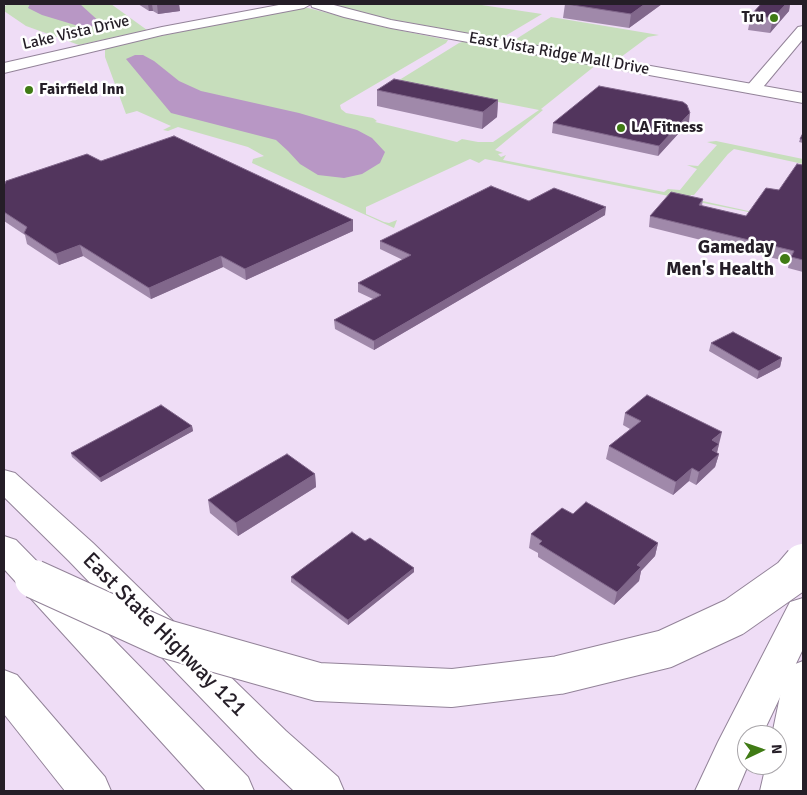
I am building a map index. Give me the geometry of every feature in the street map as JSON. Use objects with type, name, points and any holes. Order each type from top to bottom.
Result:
[{"type":"main road","name":"Lake Vista Drive","points":[[4,68],[162,31],[304,4]]},
{"type":"main road","name":"East Vista Ridge Mall Drive","points":[[317,4],[391,24],[803,98]]},
{"type":"main road","points":[[753,89],[790,55],[803,30]]},
{"type":"main road","name":"East State Highway 121","points":[[4,480],[81,552],[272,744],[323,791]]},
{"type":"main road","points":[[4,548],[233,791]]},
{"type":"main road","points":[[34,579],[166,639],[318,682],[452,688],[559,675],[665,649],[734,617],[791,577],[803,562]]},
{"type":"main road","points":[[716,791],[803,612]]},
{"type":"main road","points":[[781,791],[803,677]]},
{"type":"main road","points":[[4,686],[90,791]]},
{"type":"green space","points":[[8,4],[111,4],[147,30],[79,45],[26,26],[4,11],[4,7]]},
{"type":"green space","points":[[334,4],[475,4],[542,14],[500,39],[356,13]]},
{"type":"green space","points":[[304,7],[388,28],[448,40],[446,43],[340,105],[341,109],[346,113],[373,118],[377,121],[375,122],[457,142],[462,139],[493,142],[539,110],[396,82],[465,41],[596,65],[541,109],[543,110],[495,150],[503,153],[498,154],[501,157],[506,155],[503,160],[664,192],[668,189],[680,190],[697,169],[687,165],[698,166],[717,145],[707,142],[716,141],[803,159],[803,164],[734,149],[694,195],[691,195],[689,198],[803,223],[485,159],[479,163],[470,159],[366,207],[366,214],[384,222],[389,223],[397,220],[394,228],[252,163],[253,159],[264,156],[248,147],[178,127],[168,131],[163,130],[171,126],[137,111],[126,114],[105,57],[105,49],[111,46]]},
{"type":"green space","points":[[551,17],[659,35],[648,37],[621,57],[614,58],[513,41]]},
{"type":"shaded area","points":[[30,4],[80,4],[102,24],[85,28],[42,15],[28,8]]},
{"type":"shaded area","points":[[135,55],[143,55],[154,61],[179,81],[201,91],[299,113],[357,130],[372,138],[385,152],[380,163],[362,174],[344,178],[318,175],[300,164],[276,140],[171,113],[126,59]]},
{"type":"building","points":[[566,4],[645,4],[631,14]]},
{"type":"building","points":[[761,4],[786,4],[773,18],[751,15]]},
{"type":"building","points":[[394,79],[498,100],[483,112],[377,90]]},
{"type":"building","name":"LA Fitness","points":[[599,86],[683,102],[687,105],[690,113],[659,146],[553,123]]},
{"type":"building","points":[[174,136],[353,220],[245,269],[221,256],[149,288],[80,245],[56,254],[24,233],[27,227],[4,212],[4,186],[6,181],[87,154],[101,161]]},
{"type":"building","points":[[797,164],[803,165],[803,260],[791,257],[794,251],[650,216],[671,192],[703,199],[699,205],[746,216],[766,188],[779,190]]},
{"type":"building","points":[[491,186],[529,201],[554,188],[606,207],[374,341],[334,320],[381,295],[358,283],[411,255],[380,241]]},
{"type":"building","points":[[733,332],[782,358],[759,371],[711,343]]},
{"type":"building","points":[[647,395],[722,432],[712,440],[719,444],[712,450],[719,454],[699,472],[692,468],[676,482],[609,446],[641,421],[625,413]]},
{"type":"building","points":[[161,405],[192,426],[100,478],[71,453]]},
{"type":"building","points":[[287,454],[315,474],[236,523],[208,500]]},
{"type":"building","points":[[586,502],[658,543],[637,565],[641,567],[617,592],[539,544],[542,541],[531,534],[562,508],[573,514]]},
{"type":"building","points":[[352,532],[365,541],[370,538],[414,568],[348,620],[291,577]]},
{"type":"place","name":"Tru","points":[[774,18]]},
{"type":"place","name":"Fairfield Inn","points":[[29,90]]},
{"type":"place","name":"LA Fitness","points":[[621,128]]},
{"type":"place","name":"Gameday Men's Health","points":[[785,259]]}]
